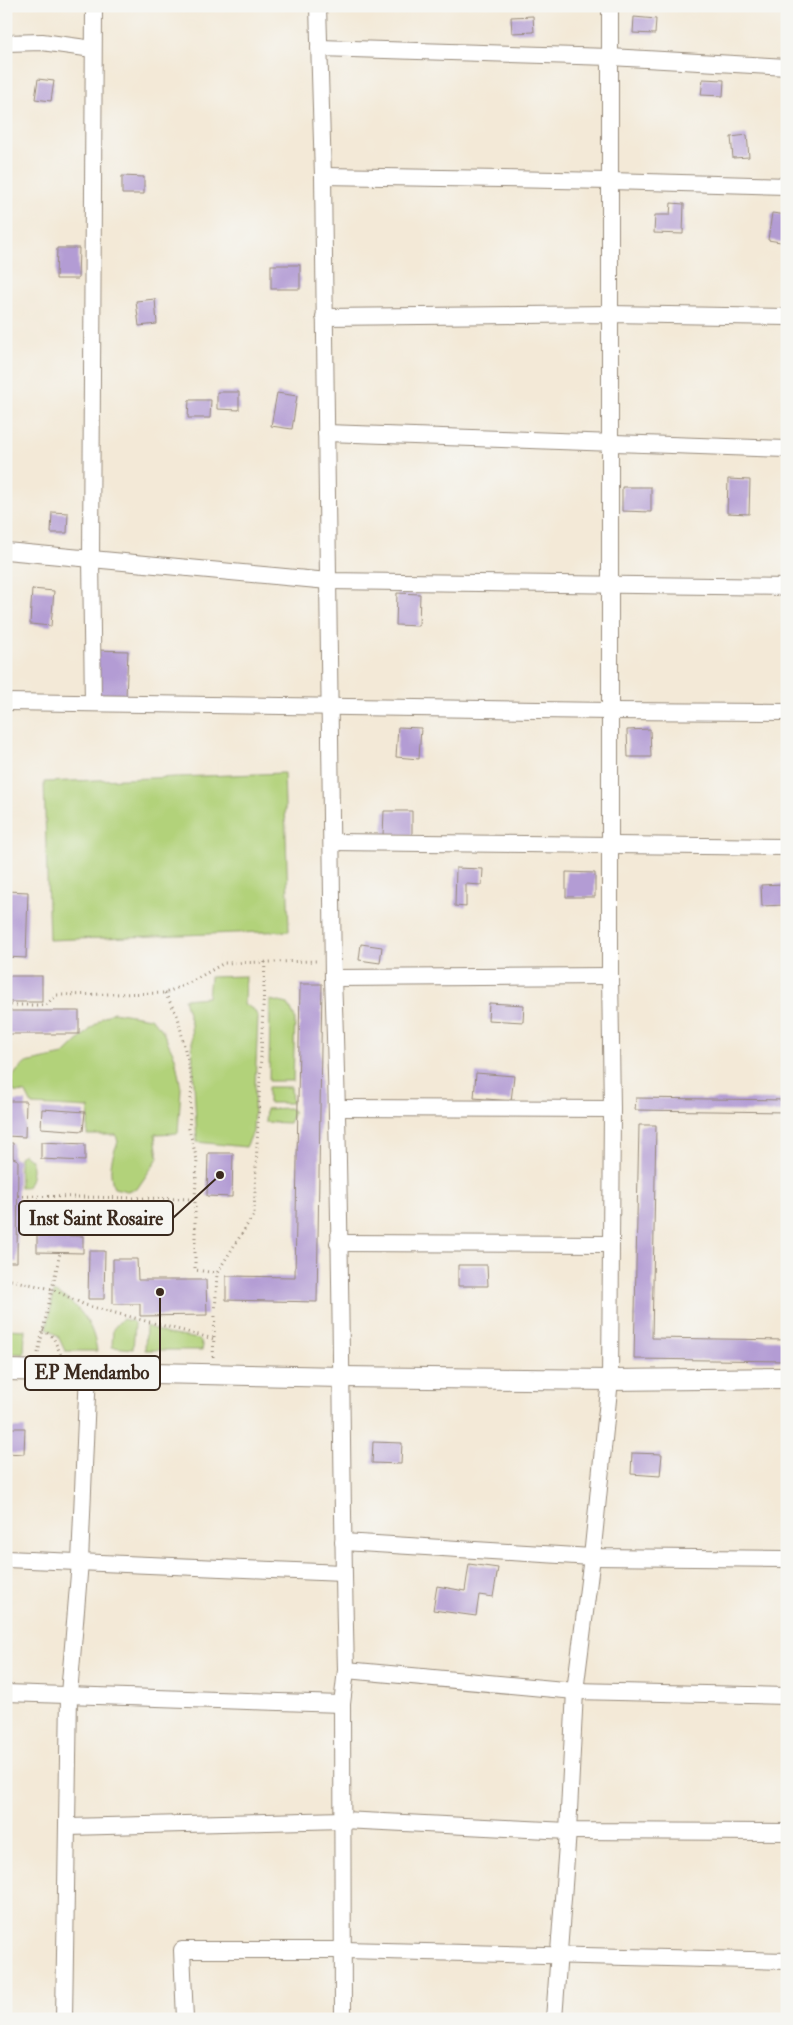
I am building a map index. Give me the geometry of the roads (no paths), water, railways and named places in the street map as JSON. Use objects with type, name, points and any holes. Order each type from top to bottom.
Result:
[{"type":"main road","points":[[6,1370],[610,1380],[787,1378]]},
{"type":"street","points":[[93,703],[91,559],[94,6]]},
{"type":"street","points":[[318,6],[323,176],[333,978],[338,1108],[338,1243],[346,1670],[342,1704],[343,2019]]},
{"type":"street","points":[[554,2019],[568,1831],[575,1691],[592,1557],[610,1380],[612,1109],[610,976],[610,6]]},
{"type":"street","points":[[6,43],[42,42],[93,49]]},
{"type":"street","points":[[319,48],[610,57],[787,67]]},
{"type":"street","points":[[323,176],[787,186]]},
{"type":"street","points":[[324,317],[610,314],[787,317]]},
{"type":"street","points":[[326,434],[787,449]]},
{"type":"street","points":[[6,551],[328,582],[610,586],[787,586]]},
{"type":"street","points":[[6,702],[787,712]]},
{"type":"street","points":[[332,842],[787,847]]},
{"type":"street","points":[[333,978],[610,976]]},
{"type":"street","points":[[338,1108],[612,1109]]},
{"type":"street","points":[[338,1243],[610,1244]]},
{"type":"street","points":[[64,2019],[69,1694],[80,1562],[88,1371]]},
{"type":"street","points":[[343,1542],[592,1557],[787,1560]]},
{"type":"street","points":[[6,1559],[343,1573]]},
{"type":"street","points":[[346,1670],[575,1691],[787,1696]]},
{"type":"street","points":[[6,1693],[342,1704]]},
{"type":"street","points":[[68,1827],[343,1820],[568,1831],[787,1832]]},
{"type":"street","points":[[185,2019],[182,1950],[344,1950],[787,1961]]},
{"type":"place","name":"Inst Saint Rosaire","points":[[220,1175]]},
{"type":"place","name":"EP Mendambo","points":[[160,1292]]}]
